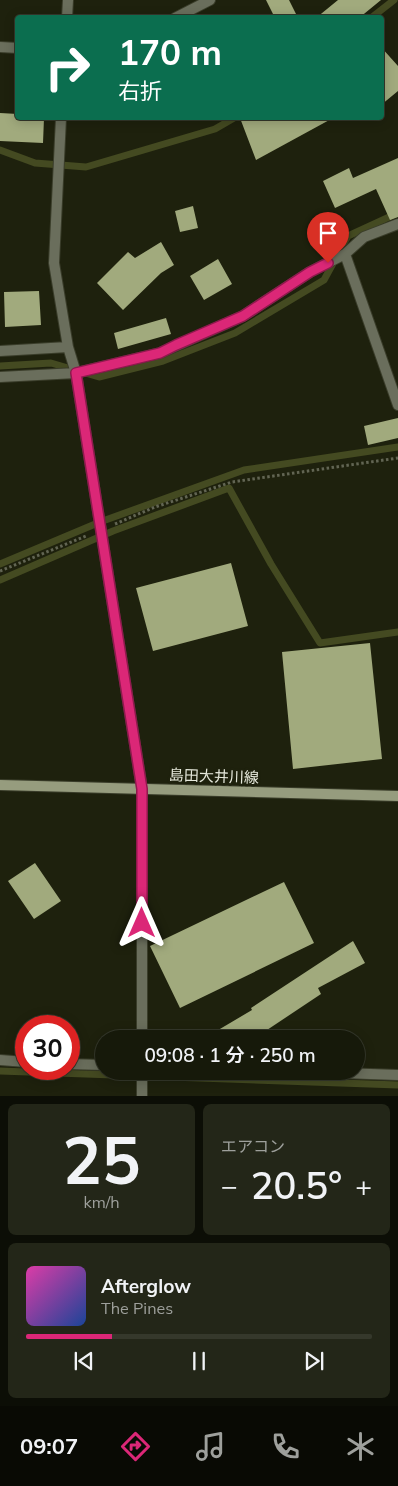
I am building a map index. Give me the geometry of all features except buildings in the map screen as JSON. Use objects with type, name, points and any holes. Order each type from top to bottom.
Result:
[{"type":"main road","name":"島田大井川線","points":[[0,785],[398,796]]},
{"type":"street","points":[[67,15],[68,0]]},
{"type":"street","points":[[182,15],[210,0]]},
{"type":"street","points":[[0,47],[15,48]]},
{"type":"street","points":[[61,120],[54,263],[68,347],[76,373],[142,789],[142,1030]]},
{"type":"street","points":[[0,378],[76,373],[160,353],[243,316],[310,272],[345,254],[364,237],[398,224]]},
{"type":"street","points":[[345,254],[398,405]]},
{"type":"street","points":[[0,351],[68,347]]},
{"type":"street","points":[[0,1060],[15,1061]]},
{"type":"street","points":[[80,1064],[95,1065]]},
{"type":"street","points":[[365,1074],[398,1075]]},
{"type":"street","points":[[142,1080],[142,1096]]},
{"type":"path","points":[[0,570],[101,530],[155,506],[232,482],[398,458]]},
{"type":"waterway","points":[[375,15],[394,0]]},
{"type":"waterway","points":[[0,150],[35,163],[86,167],[215,129],[231,120]]},
{"type":"waterway","points":[[0,366],[51,363],[99,377],[163,361],[235,333],[324,280],[348,236],[398,213]]},
{"type":"waterway","points":[[0,564],[100,522],[244,470],[398,447]]},
{"type":"waterway","points":[[0,580],[113,531],[229,488],[271,564],[320,643],[398,632]]},
{"type":"waterway","points":[[0,1071],[398,1085]]},
{"type":"route","points":[[142,923],[142,789],[76,373],[160,353],[243,316],[310,272],[328,263]]}]
